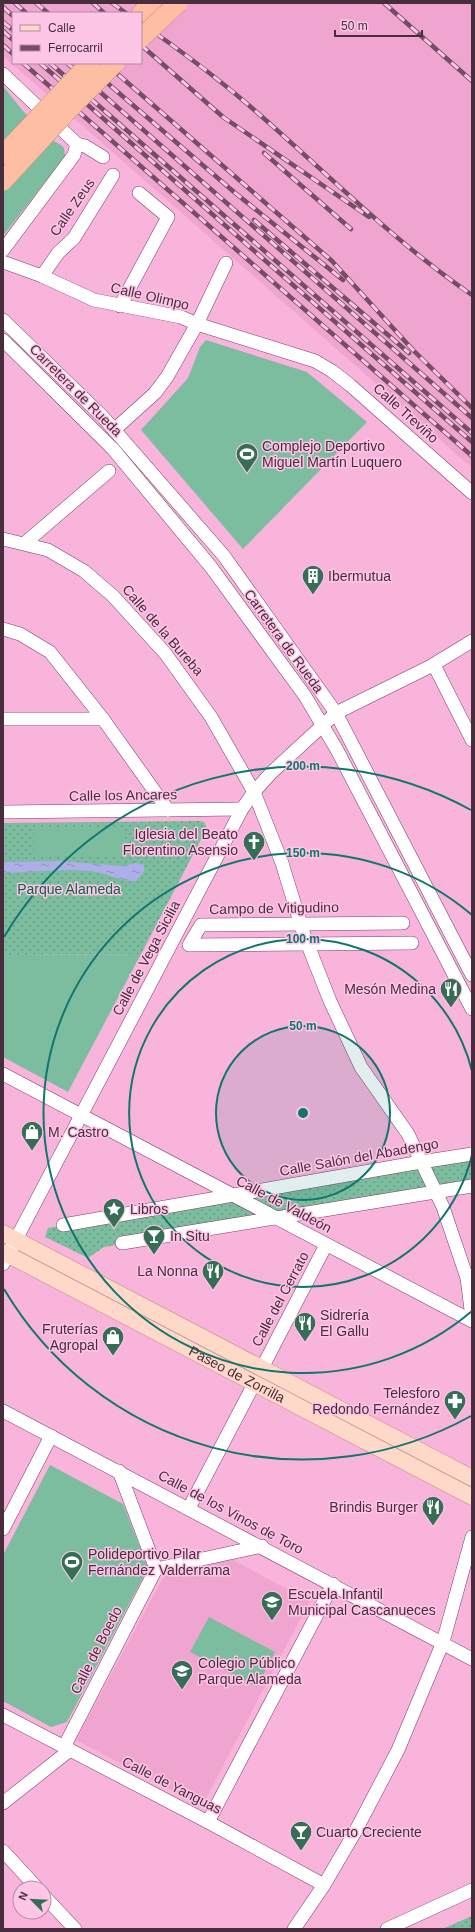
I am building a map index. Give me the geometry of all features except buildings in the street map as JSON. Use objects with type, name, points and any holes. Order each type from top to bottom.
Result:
[{"type":"highway","points":[[142,13],[152,3]]},
{"type":"highway","points":[[142,37],[178,3]]},
{"type":"highway","points":[[3,155],[89,64]]},
{"type":"highway","points":[[3,181],[71,107],[114,64]]},
{"type":"main road","name":"Paseo de Zorrilla","points":[[9,1237],[472,1478]]},
{"type":"main road","name":"Paseo de Zorrilla","points":[[5,1256],[472,1497]]},
{"type":"street","points":[[3,74],[77,144],[85,146],[103,157]]},
{"type":"street","points":[[3,250],[74,155],[77,144]]},
{"type":"street","name":"Calle Zeus","points":[[42,276],[58,253],[74,238],[114,175]]},
{"type":"street","points":[[120,306],[168,217],[139,193]]},
{"type":"street","name":"Calle Olimpo","points":[[3,262],[42,276],[94,300],[181,317],[197,324],[315,361]]},
{"type":"street","points":[[114,430],[155,393],[167,377],[197,324],[226,263]]},
{"type":"street","name":"Carretera de Rueda","points":[[3,320],[103,417],[224,556],[336,713],[472,976]]},
{"type":"street","name":"Carretera de Rueda","points":[[3,340],[113,449],[211,567],[305,696],[337,750],[472,1009]]},
{"type":"street","name":"Calle Treviño","points":[[315,361],[332,371],[350,385],[472,493]]},
{"type":"street","points":[[26,543],[109,471]]},
{"type":"street","name":"Calle de la Bureba","points":[[3,539],[26,543],[48,550],[84,571],[113,596],[142,627],[188,683],[211,717],[254,792],[282,863],[308,944],[330,1001],[361,1067],[408,1134],[443,1207],[467,1278],[472,1319]]},
{"type":"street","points":[[3,629],[20,634],[50,652],[102,719],[168,810]]},
{"type":"street","name":"Calle de Vega Sicilia","points":[[5,1256],[9,1237],[81,1115],[242,809],[254,792],[271,773],[336,713],[434,665],[472,641]]},
{"type":"street","points":[[434,665],[472,740]]},
{"type":"street","points":[[3,719],[102,719]]},
{"type":"street","name":"Calle los Ancares","points":[[3,812],[242,809]]},
{"type":"street","name":"Campo de Vitigudino","points":[[403,923],[201,925],[189,945],[412,943]]},
{"type":"street","name":"Calle de Valdeón","points":[[3,1074],[326,1245],[472,1319]]},
{"type":"street","name":"Calle Salón del Abadengo","points":[[63,1225],[472,1154]]},
{"type":"street","points":[[122,1243],[472,1186]]},
{"type":"street","name":"Calle del Cerrato","points":[[262,1368],[326,1245]]},
{"type":"street","points":[[190,1508],[254,1384]]},
{"type":"street","name":"Calle de los Vinos de Toro","points":[[3,1411],[262,1546],[443,1642],[472,1659]]},
{"type":"street","points":[[3,1529],[51,1436]]},
{"type":"street","points":[[119,1471],[156,1569],[262,1546]]},
{"type":"street","points":[[294,1929],[324,1885],[355,1832],[398,1750],[443,1642],[472,1536]]},
{"type":"street","name":"Calle de Boedo","points":[[3,1803],[67,1749],[156,1569]]},
{"type":"street","points":[[208,1822],[333,1584]]},
{"type":"street","name":"Calle de Yanguas","points":[[3,1715],[208,1822],[324,1885]]},
{"type":"street","points":[[3,1851],[30,1880]]},
{"type":"street","points":[[387,1929],[472,1890]]},
{"type":"street","points":[[52,1905],[75,1929]]},
{"type":"shaded area","points":[[3,3],[472,3],[472,468],[12,64],[142,64],[142,12],[12,12],[12,64],[3,56]]},
{"type":"shaded area","name":"Colegio Público Parque Alameda","points":[[231,1559],[310,1601],[202,1806],[76,1740],[164,1576]]},
{"type":"green space","points":[[3,86],[23,111],[54,141],[64,148],[65,156],[3,236]]},
{"type":"green space","name":"Complejo Deportivo Miguel Martín Luquero","points":[[206,340],[307,372],[367,422],[243,549],[141,430],[188,378],[200,347]]},
{"type":"green space","name":"Parque Alameda","points":[[204,822],[207,828],[141,954],[3,955],[3,823]]},
{"type":"green space","points":[[125,827],[126,856],[34,857],[34,828]]},
{"type":"green space","points":[[141,954],[68,1092],[3,1057],[3,955]]},
{"type":"green space","points":[[472,1154],[472,1190],[239,1224],[104,1247],[88,1258],[45,1237],[48,1228]]},
{"type":"green space","name":"Polideportivo Pilar Fernández Valderrama","points":[[50,1465],[123,1504],[148,1568],[67,1722],[51,1727],[3,1701],[3,1555]]},
{"type":"green space","points":[[209,1617],[275,1652],[257,1687],[190,1652]]},
{"type":"green space","points":[[472,1916],[472,1929],[442,1929]]},
{"type":"water","points":[[62,861],[120,866],[137,863],[144,865],[144,871],[136,881],[125,880],[101,873],[79,870],[3,873],[3,862]]},
{"type":"railway","points":[[15,3],[25,12]]},
{"type":"railway","points":[[36,3],[47,12]]},
{"type":"railway","points":[[93,3],[103,12]]},
{"type":"railway","points":[[112,3],[125,12]]},
{"type":"railway","points":[[384,3],[472,81]]},
{"type":"railway","points":[[3,7],[12,15]]},
{"type":"railway","points":[[3,22],[12,29]]},
{"type":"railway","points":[[142,24],[194,61],[233,92],[412,250],[472,295]]},
{"type":"railway","points":[[3,31],[12,39]]},
{"type":"railway","points":[[3,45],[12,53]]},
{"type":"railway","points":[[142,46],[223,117],[369,217]]},
{"type":"railway","points":[[24,64],[472,456]]},
{"type":"railway","points":[[41,64],[472,442]]},
{"type":"railway","points":[[51,64],[472,433]]},
{"type":"railway","points":[[68,64],[472,418]]},
{"type":"railway","points":[[85,64],[234,192],[343,280]]},
{"type":"railway","points":[[106,64],[332,261],[413,350],[472,408]]},
{"type":"railway","points":[[264,153],[351,229]]},
{"type":"railway","points":[[254,220],[409,353]]},
{"type":"place","name":"Complejo Deportivo Miguel Martín Luquero","points":[[247,474]]},
{"type":"place","name":"Ibermutua","points":[[313,596]]},
{"type":"place","name":"Iglesia del Beato Florentino Asensio","points":[[254,862]]},
{"type":"place","name":"Mesón Medina","points":[[451,1008]]},
{"type":"place","name":"M. Castro","points":[[32,1152]]},
{"type":"place","name":"Libros","points":[[114,1228]]},
{"type":"place","name":"In Situ","points":[[154,1256]]},
{"type":"place","name":"La Nonna","points":[[213,1290]]},
{"type":"place","name":"Sidrería El Gallu","points":[[305,1342]]},
{"type":"place","name":"Fruterías Agropal","points":[[113,1356]]},
{"type":"place","name":"Telesforo Redondo Fernández","points":[[455,1420]]},
{"type":"place","name":"Brindis Burger","points":[[433,1526]]},
{"type":"place","name":"Polideportivo Pilar Fernández Valderrama","points":[[72,1582]]},
{"type":"place","name":"Escuela Infantil Municipal Cascanueces","points":[[272,1622]]},
{"type":"place","name":"Colegio Público Parque Alameda","points":[[182,1690]]},
{"type":"place","name":"Cuarto Creciente","points":[[301,1852]]}]
